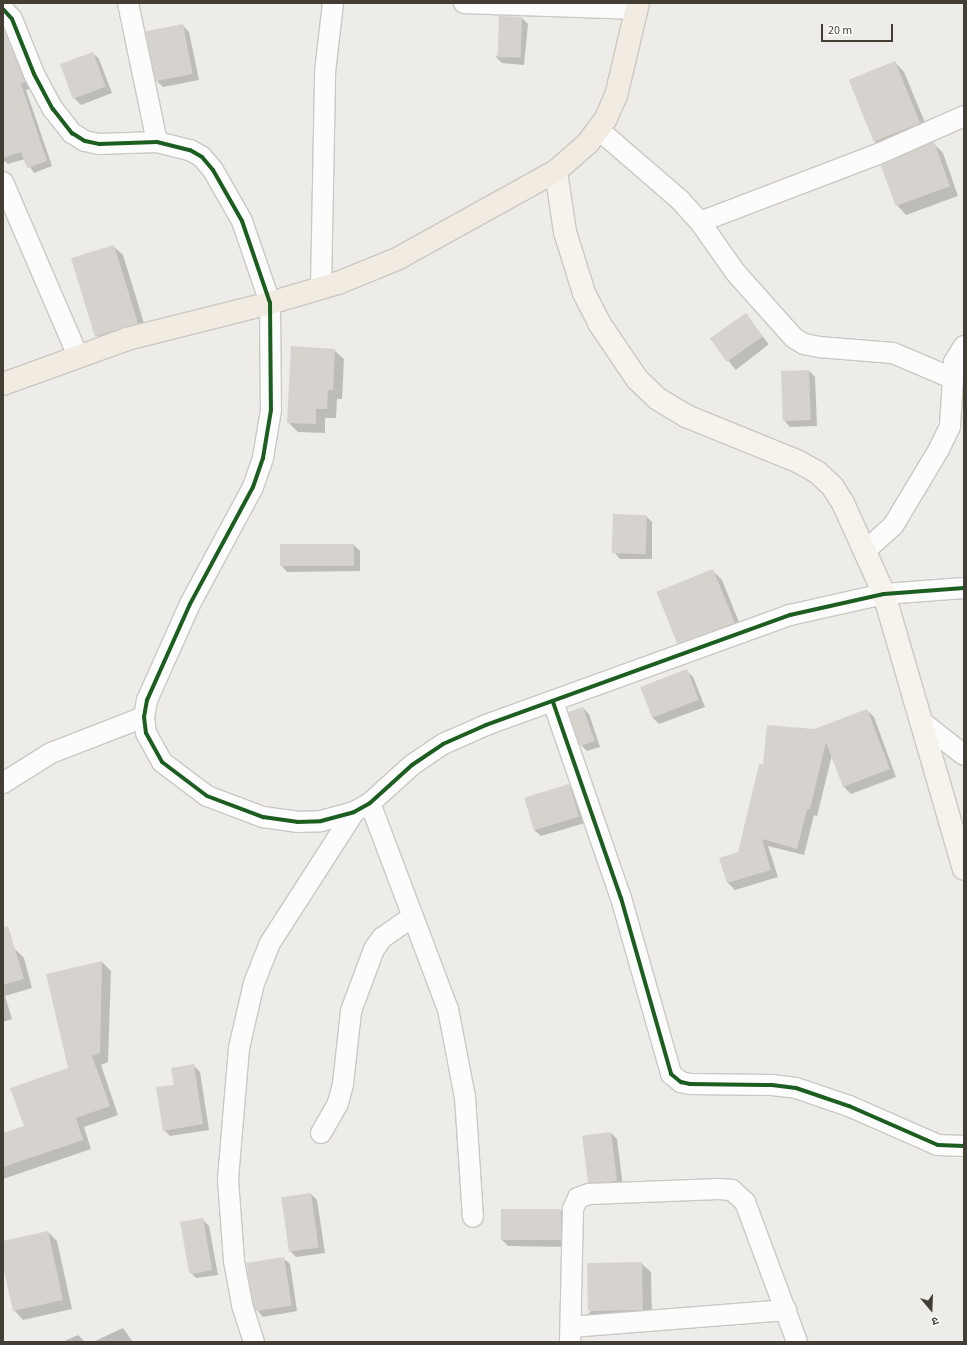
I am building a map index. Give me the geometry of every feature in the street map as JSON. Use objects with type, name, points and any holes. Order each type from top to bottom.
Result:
[{"type":"main road","points":[[3,384],[127,339],[270,303],[329,286],[397,259],[556,171],[588,143],[599,130],[616,96],[637,6]]},
{"type":"main road","points":[[556,171],[565,232],[584,293],[599,323],[637,379],[658,399],[686,416],[797,461],[817,472],[832,486],[843,503],[866,550],[884,594],[964,869]]},
{"type":"street","points":[[128,3],[158,142]]},
{"type":"street","points":[[329,286],[326,72],[333,3]]},
{"type":"street","points":[[464,3],[637,6]]},
{"type":"street","points":[[3,9],[12,19],[34,74],[53,109],[72,133],[85,141],[99,144],[158,142],[190,150],[202,157],[213,170],[242,221],[270,303],[271,410],[263,458],[253,487],[190,604],[147,700],[144,717],[146,733],[162,762],[206,796],[263,817],[297,822],[321,820],[362,807]]},
{"type":"street","points":[[700,222],[878,154],[964,116]]},
{"type":"street","points":[[599,130],[680,200],[700,222],[736,273],[780,325],[804,344],[893,353],[952,378]]},
{"type":"street","points":[[3,182],[78,356]]},
{"type":"street","points":[[866,550],[893,526],[939,449],[957,424],[953,410],[952,378],[954,362],[964,346]]},
{"type":"street","points":[[254,1342],[242,1304],[234,1261],[228,1179],[239,1048],[254,983],[270,943],[362,807],[412,766],[444,744],[486,725],[790,615],[884,594],[964,588]]},
{"type":"street","points":[[553,702],[621,898],[671,1074],[681,1082],[690,1084],[772,1085],[796,1088],[849,1106],[938,1145],[964,1146]]},
{"type":"street","points":[[3,783],[51,752],[144,717]]},
{"type":"street","points":[[922,722],[964,755]]},
{"type":"street","points":[[362,807],[412,916],[448,1009],[465,1097],[473,1217]]},
{"type":"street","points":[[321,1133],[338,1103],[343,1084],[351,1011],[374,949],[390,931],[412,916]]},
{"type":"street","points":[[786,1310],[571,1334],[573,1209],[578,1198],[589,1194],[732,1190],[745,1202],[786,1310],[797,1342]]},
{"type":"building","points":[[499,16],[522,17],[521,58],[498,57]]},
{"type":"building","points":[[183,24],[193,74],[155,81],[146,31]]},
{"type":"building","points":[[3,27],[25,82],[21,84],[47,161],[27,168],[21,152],[3,158]]},
{"type":"building","points":[[93,52],[106,87],[73,99],[60,64]]},
{"type":"building","points":[[895,61],[920,123],[874,142],[849,80]]},
{"type":"building","points":[[934,142],[950,186],[896,206],[879,162]]},
{"type":"building","points":[[114,245],[138,323],[95,337],[71,258]]},
{"type":"building","points":[[746,313],[763,337],[727,362],[710,338]]},
{"type":"building","points":[[291,346],[335,349],[333,390],[328,390],[327,409],[316,409],[316,424],[287,423]]},
{"type":"building","points":[[809,370],[811,420],[783,421],[781,371]]},
{"type":"building","points":[[613,514],[647,515],[646,554],[612,553]]},
{"type":"building","points":[[280,544],[354,544],[354,566],[280,566]]},
{"type":"building","points":[[713,569],[735,623],[678,646],[656,592]]},
{"type":"building","points":[[687,669],[699,700],[652,718],[640,687]]},
{"type":"building","points":[[583,707],[595,741],[580,746],[568,712]]},
{"type":"building","points":[[867,709],[890,769],[843,787],[826,742],[810,809],[807,809],[797,849],[762,839],[771,870],[727,883],[719,858],[738,852],[759,764],[763,764],[767,725],[814,729]]},
{"type":"building","points":[[569,784],[579,817],[534,830],[524,798]]},
{"type":"building","points":[[8,926],[24,979],[3,985],[3,927]]},
{"type":"building","points":[[102,961],[100,1053],[92,1056],[110,1106],[76,1118],[83,1140],[3,1167],[3,1133],[24,1126],[10,1088],[68,1068],[46,974]]},
{"type":"building","points":[[194,1064],[203,1124],[163,1131],[156,1087],[174,1085],[171,1068]]},
{"type":"building","points":[[611,1132],[617,1181],[588,1184],[582,1136]]},
{"type":"building","points":[[311,1193],[319,1247],[289,1252],[281,1197]]},
{"type":"building","points":[[501,1209],[561,1209],[561,1240],[501,1240]]},
{"type":"building","points":[[203,1218],[212,1270],[192,1274],[189,1272],[180,1222]]},
{"type":"building","points":[[48,1231],[63,1300],[13,1311],[3,1266],[3,1241]]},
{"type":"building","points":[[284,1257],[292,1305],[254,1311],[246,1263]]},
{"type":"building","points":[[642,1262],[643,1310],[588,1311],[587,1263]]},
{"type":"cycle path","points":[[3,9],[12,19],[34,74],[53,109],[72,133],[85,141],[99,144],[157,142],[190,150],[202,157],[213,170],[242,221],[270,303],[271,410],[263,458],[253,487],[190,604],[147,700],[144,717],[146,733],[162,762],[207,796],[263,817],[297,822],[321,821],[354,812],[370,803],[412,765],[443,744],[486,725],[790,615],[884,594],[964,588]]},
{"type":"cycle path","points":[[553,702],[621,898],[671,1074],[681,1082],[690,1084],[772,1085],[796,1088],[849,1106],[938,1145],[964,1146]]}]
